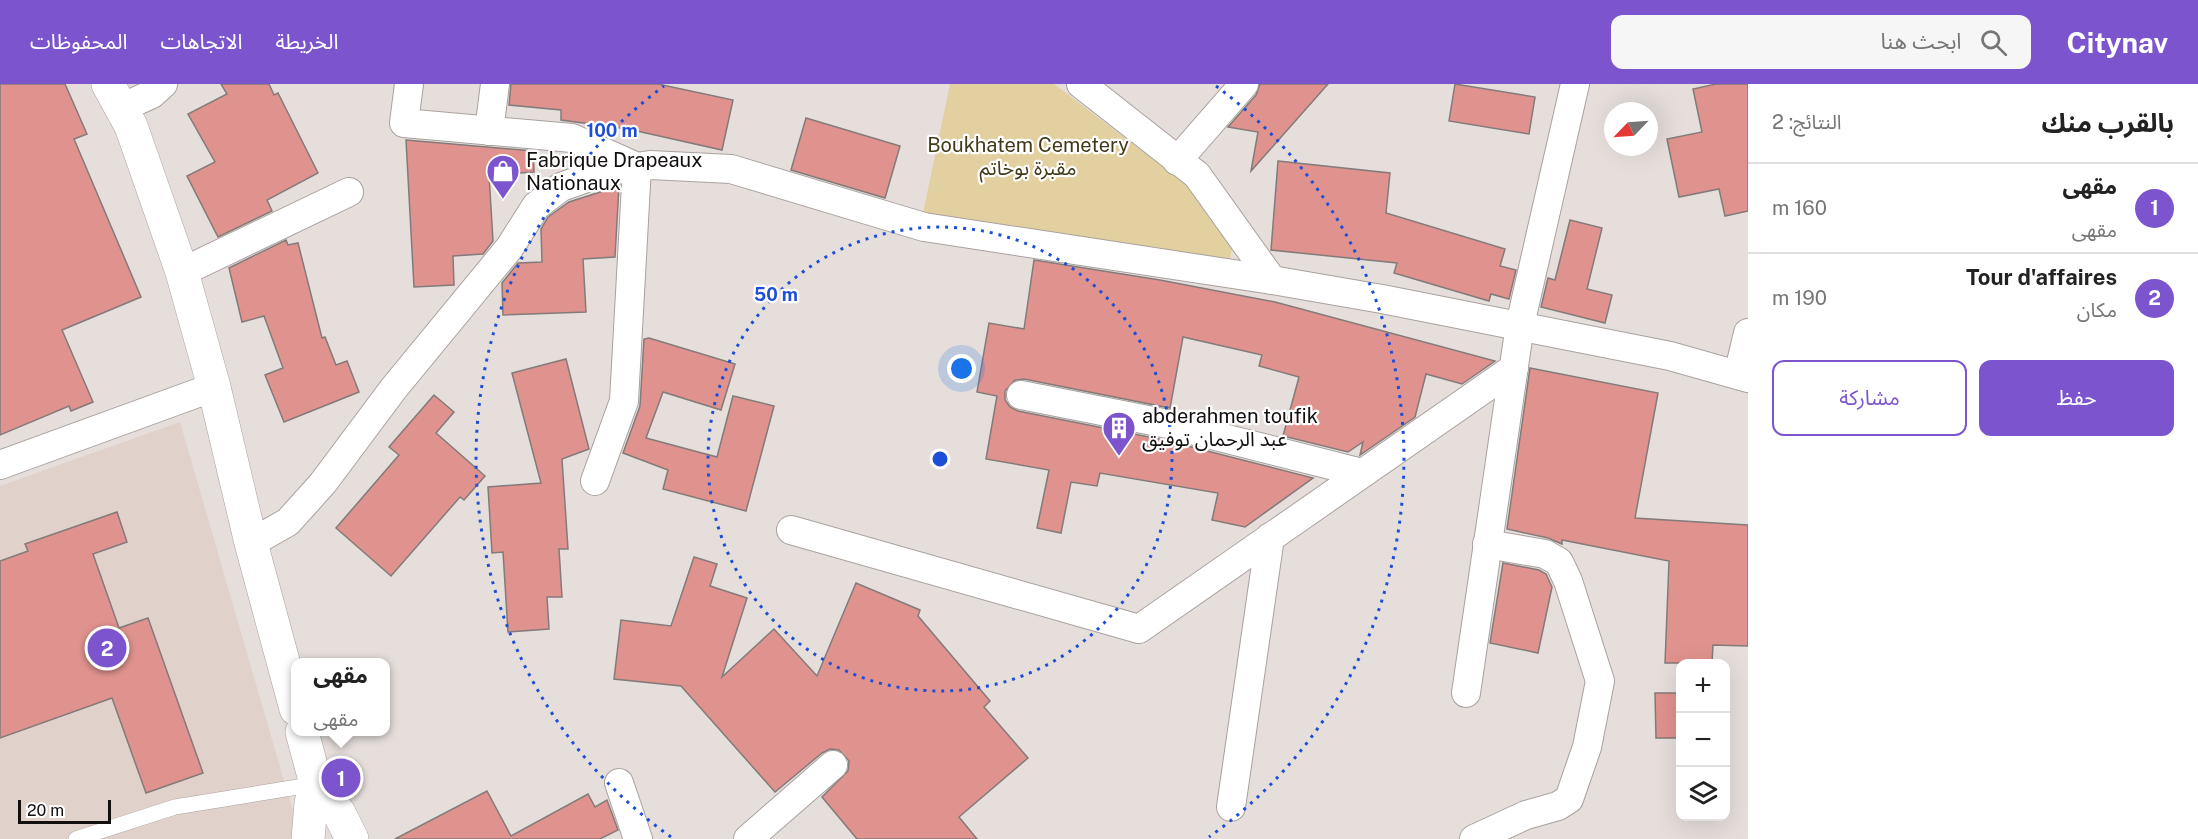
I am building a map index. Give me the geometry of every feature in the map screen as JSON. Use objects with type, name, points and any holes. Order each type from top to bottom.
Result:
[{"type":"street","points":[[163,84],[152,94],[115,96],[131,126],[182,272],[214,387],[251,543],[291,690]]},
{"type":"street","points":[[409,84],[404,123],[572,138],[637,167]]},
{"type":"street","points":[[489,131],[495,84]]},
{"type":"street","points":[[1081,84],[1197,175],[1272,280]]},
{"type":"street","points":[[1177,161],[1244,84]]},
{"type":"street","points":[[1466,693],[1520,325],[1575,84]]},
{"type":"street","points":[[595,481],[624,401],[637,167]]},
{"type":"street","points":[[251,543],[288,522],[323,483],[394,388],[510,247],[536,206],[561,187],[603,172],[637,167],[731,169],[924,227],[1272,280],[1520,325],[1670,356],[1743,376],[1748,333]]},
{"type":"street","points":[[182,272],[349,192]]},
{"type":"street","points":[[791,530],[1138,629],[1514,368]]},
{"type":"street","points":[[0,465],[214,387]]},
{"type":"street","points":[[1021,395],[1168,424],[1362,473]]},
{"type":"street","points":[[1231,807],[1270,537]]},
{"type":"street","points":[[1474,839],[1526,815],[1558,806],[1569,799],[1587,747],[1600,681],[1568,581],[1559,562],[1545,554],[1487,544]]},
{"type":"street","points":[[303,736],[316,784],[339,813],[352,839]]},
{"type":"street","points":[[748,839],[833,765]]},
{"type":"street","points":[[619,783],[638,839]]},
{"type":"street","points":[[308,839],[311,803],[316,784]]},
{"type":"lane","points":[[76,839],[175,807],[316,784]]},
{"type":"shaded area","points":[[180,422],[298,829],[292,839],[0,839],[0,486]]},
{"type":"green space","name":"Boukhatem Cemetery مقبرة بوخاتم","points":[[950,84],[1054,84],[1187,185],[1232,246],[1230,260],[923,213]]},
{"type":"building","points":[[0,84],[65,84],[87,134],[74,139],[141,297],[62,330],[93,402],[71,411],[69,406],[0,435]]},
{"type":"building","points":[[221,84],[269,84],[274,95],[278,93],[318,173],[267,200],[272,211],[218,237],[187,176],[215,162],[188,114],[227,94]]},
{"type":"building","points":[[511,84],[658,84],[733,100],[722,150],[628,129],[561,120],[561,110],[509,105]]},
{"type":"building","points":[[1260,84],[1328,84],[1251,171],[1258,132],[1228,127],[1256,95]]},
{"type":"building","points":[[1455,84],[1535,97],[1529,134],[1449,121]]},
{"type":"building","points":[[1716,84],[1748,84],[1748,211],[1725,216],[1719,189],[1679,197],[1667,139],[1702,132],[1693,89]]},
{"type":"building","points":[[806,118],[900,146],[885,198],[791,170]]},
{"type":"building","points":[[406,140],[533,151],[534,172],[489,175],[493,241],[483,254],[453,256],[454,285],[414,287]]},
{"type":"building","points":[[1278,161],[1390,173],[1386,213],[1505,249],[1500,266],[1516,270],[1509,299],[1491,294],[1489,301],[1394,273],[1397,263],[1271,250]]},
{"type":"building","points":[[619,186],[615,257],[583,259],[586,312],[503,315],[502,283],[518,263],[542,262],[541,229],[548,217],[569,202]]},
{"type":"building","points":[[1570,220],[1602,228],[1587,289],[1612,295],[1605,323],[1541,307],[1548,278],[1555,280]]},
{"type":"building","points":[[286,240],[288,245],[298,243],[322,338],[325,337],[336,365],[347,361],[359,392],[284,422],[265,375],[283,368],[264,316],[242,322],[229,268]]},
{"type":"building","points":[[1034,260],[1160,280],[1275,302],[1495,361],[1462,384],[1426,374],[1415,417],[1360,455],[1363,442],[1348,452],[1283,436],[1299,377],[1259,366],[1262,355],[1183,337],[1170,408],[1024,379],[1015,380],[1005,391],[1005,400],[1010,407],[1018,411],[1164,440],[1313,478],[1245,527],[1212,520],[1218,493],[1100,473],[1097,486],[1071,482],[1061,533],[1037,528],[1049,470],[986,459],[997,396],[977,392],[989,323],[1024,329]]},
{"type":"building","points":[[649,338],[735,364],[721,410],[663,392],[646,438],[717,457],[733,396],[774,406],[746,511],[663,489],[668,470],[623,453],[640,406],[644,339]]},
{"type":"building","points":[[566,359],[589,449],[562,459],[568,549],[559,549],[562,597],[547,597],[549,629],[508,632],[503,552],[492,553],[488,487],[541,483],[512,373]]},
{"type":"building","points":[[1530,368],[1658,393],[1635,518],[1748,525],[1748,646],[1713,645],[1712,659],[1676,659],[1676,663],[1665,663],[1669,561],[1562,540],[1562,544],[1548,538],[1507,529]]},
{"type":"building","points":[[434,395],[454,412],[436,433],[485,476],[464,500],[460,497],[391,576],[336,528],[399,455],[389,447]]},
{"type":"building","points":[[117,512],[127,542],[93,554],[119,628],[148,618],[203,773],[146,793],[112,698],[0,738],[0,561],[28,551],[25,544]]},
{"type":"building","points":[[694,557],[717,564],[710,586],[747,598],[722,677],[774,629],[817,676],[856,583],[920,610],[918,616],[990,701],[984,707],[1028,758],[959,817],[977,839],[857,839],[822,797],[848,771],[849,761],[839,750],[830,749],[822,753],[775,792],[681,686],[614,679],[621,620],[671,626]]},
{"type":"building","points":[[1503,563],[1539,570],[1546,574],[1552,587],[1538,653],[1490,643]]},
{"type":"building","points":[[1655,693],[1676,693],[1676,738],[1656,738]]},
{"type":"building","points":[[487,791],[511,836],[588,794],[595,807],[607,800],[618,830],[600,839],[395,839]]},
{"type":"place","name":"Fabrique Drapeaux Nationaux","points":[[503,200]]},
{"type":"place","name":"abderahmen toufik عبد الرحمان توفيق","points":[[1119,457]]},
{"type":"place","name":"Tour d'affaires","points":[[107,648]]},
{"type":"place","name":"مقهى","points":[[341,778]]}]
